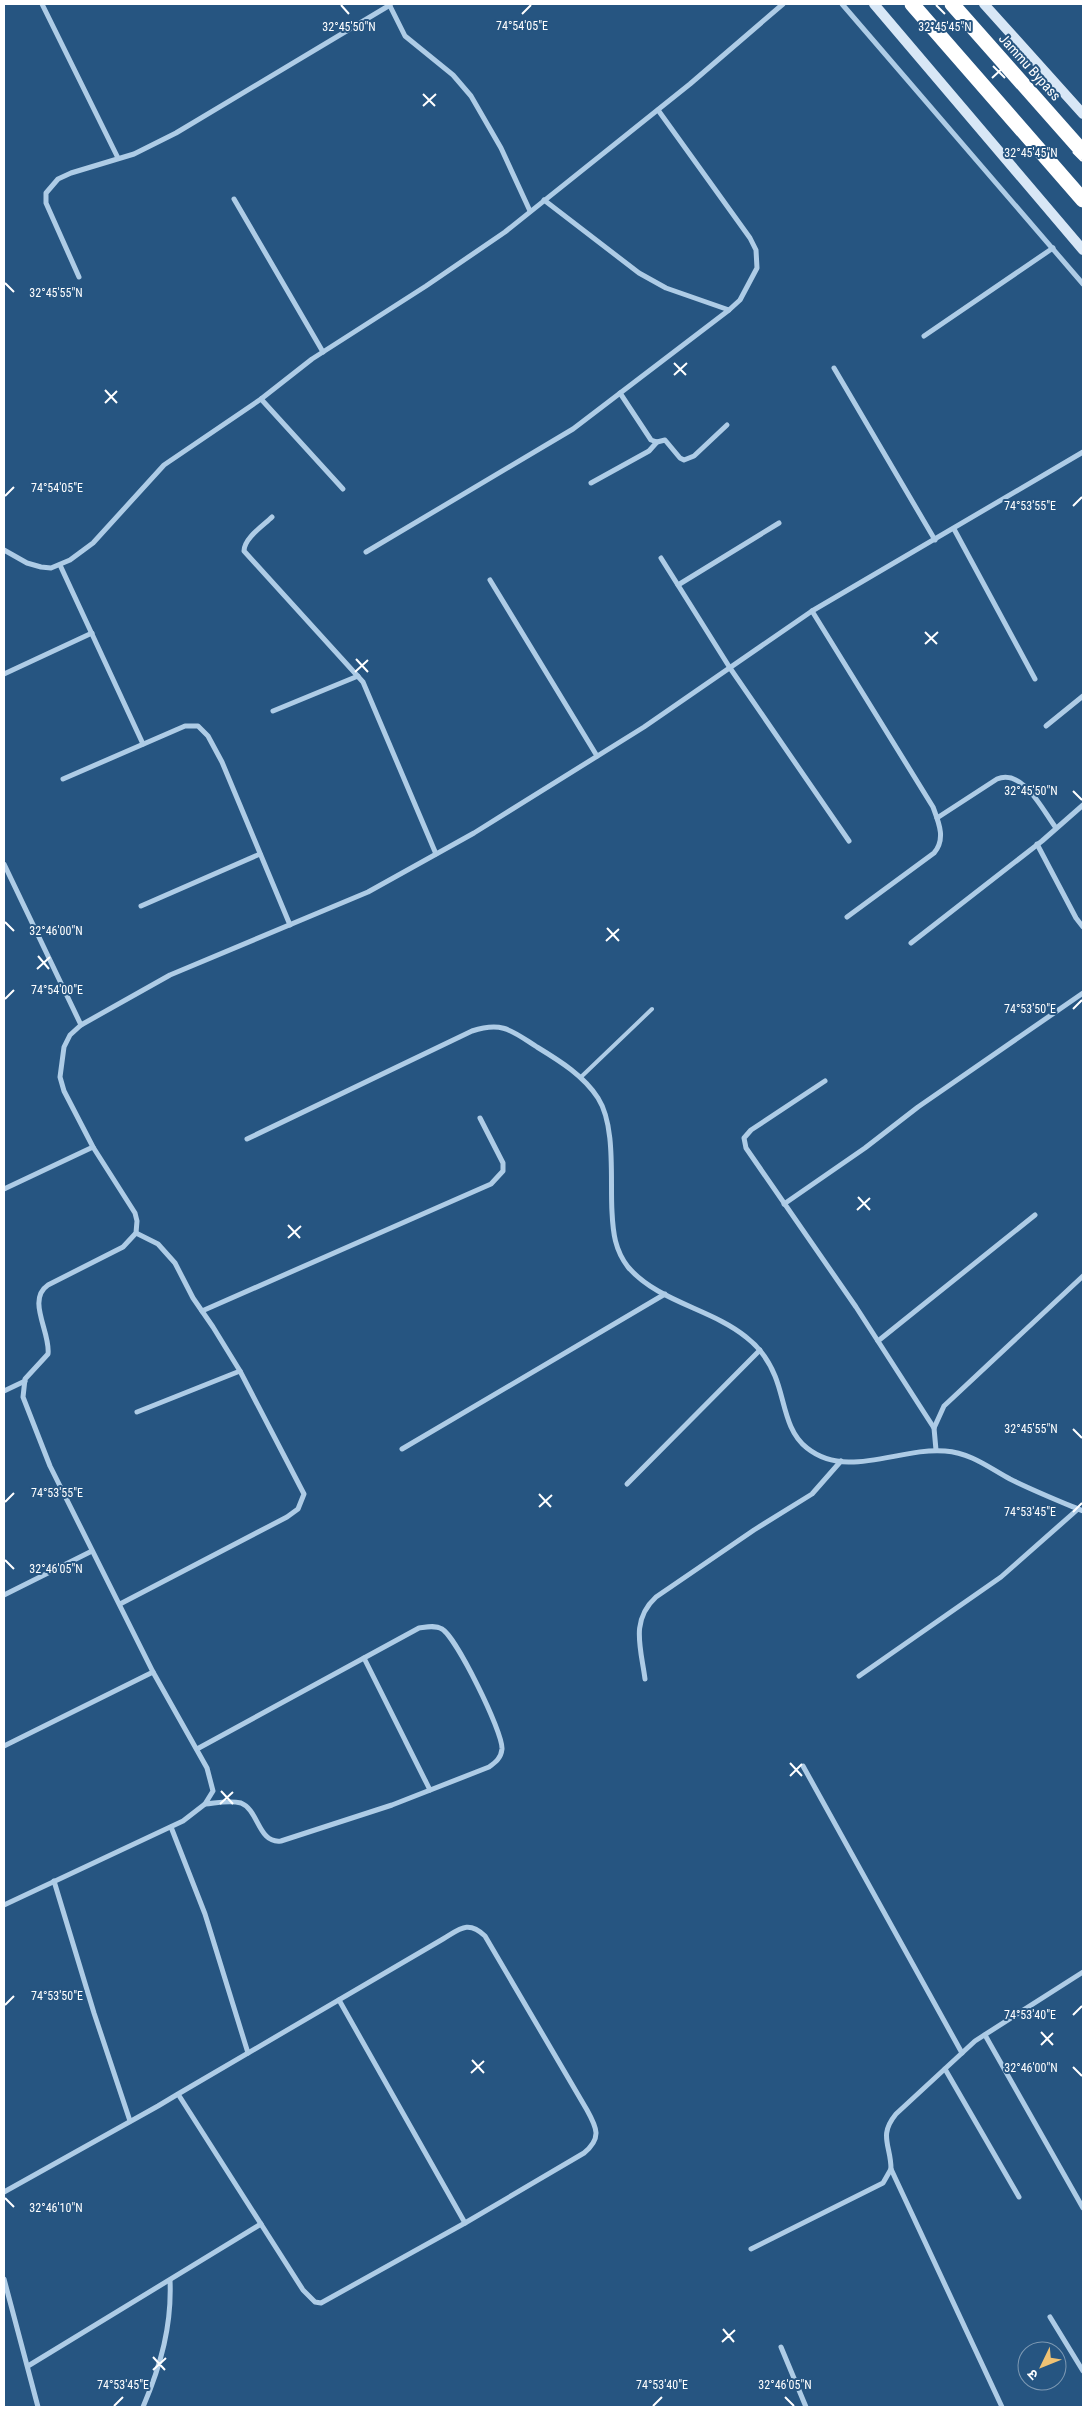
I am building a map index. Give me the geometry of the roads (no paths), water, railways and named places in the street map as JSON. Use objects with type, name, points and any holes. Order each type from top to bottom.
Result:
[{"type":"highway","points":[[912,4],[1083,200]]},
{"type":"highway","name":"Jammu Bypass","points":[[952,4],[1083,152]]},
{"type":"street","points":[[42,4],[118,158]]},
{"type":"street","points":[[79,277],[49,214],[46,194],[50,186],[58,179],[134,154],[176,133],[390,4],[405,36],[453,75],[471,96],[501,148],[530,211]]},
{"type":"street","points":[[4,550],[27,563],[51,568],[60,565],[93,543],[164,464],[261,399],[323,352],[426,286],[505,232],[658,110],[783,4]]},
{"type":"street","points":[[842,4],[1083,284]]},
{"type":"street","points":[[874,4],[1083,250]]},
{"type":"street","points":[[984,4],[1083,114]]},
{"type":"street","points":[[366,552],[574,429],[740,300],[751,282],[758,260],[756,250],[750,238],[658,110]]},
{"type":"street","points":[[234,199],[323,352]]},
{"type":"street","points":[[544,200],[639,273],[666,288],[729,310]]},
{"type":"street","points":[[924,336],[1053,248]]},
{"type":"street","points":[[834,368],[935,540]]},
{"type":"street","points":[[620,392],[648,437],[657,442]]},
{"type":"street","points":[[261,399],[343,489]]},
{"type":"street","points":[[591,483],[649,450],[657,442],[665,440],[680,458],[689,459],[727,425]]},
{"type":"street","points":[[4,1391],[25,1381],[48,1354],[49,1342],[38,1303],[41,1292],[48,1286],[123,1247],[136,1233],[137,1221],[135,1213],[93,1147],[64,1091],[60,1078],[64,1047],[70,1035],[81,1025],[170,976],[368,892],[436,854],[597,756],[812,612],[1083,452]]},
{"type":"street","points":[[272,517],[250,539],[244,547],[244,551],[358,676],[369,694],[436,854]]},
{"type":"street","points":[[678,585],[780,523]]},
{"type":"street","points":[[954,529],[1035,679]]},
{"type":"street","points":[[661,558],[730,668],[849,841]]},
{"type":"street","points":[[60,565],[143,744]]},
{"type":"street","points":[[490,580],[597,756]]},
{"type":"street","points":[[812,612],[933,807],[941,837],[939,848],[934,853],[847,916]]},
{"type":"street","points":[[4,674],[92,633]]},
{"type":"street","points":[[274,711],[358,676]]},
{"type":"street","points":[[1046,726],[1083,696]]},
{"type":"street","points":[[62,779],[185,726],[192,725],[202,729],[222,762],[290,925]]},
{"type":"street","points":[[937,818],[1004,776],[1011,777],[1025,785],[1056,828]]},
{"type":"street","points":[[911,943],[1037,844],[1083,805]]},
{"type":"street","points":[[1037,844],[1072,911],[1083,927]]},
{"type":"street","points":[[141,906],[260,854]]},
{"type":"street","points":[[4,864],[81,1025]]},
{"type":"street","points":[[784,1204],[865,1148],[918,1106],[1083,993]]},
{"type":"street","points":[[247,1139],[379,1074],[484,1028],[508,1028],[559,1061],[581,1078],[600,1100],[605,1114],[609,1137],[613,1233],[615,1244],[629,1268],[665,1294],[745,1336],[760,1350],[775,1376],[794,1435],[808,1449],[819,1456],[841,1461],[884,1459],[936,1450],[968,1456],[1008,1478],[1080,1510],[1001,1577],[859,1676]]},
{"type":"street","points":[[825,1081],[751,1130],[744,1138],[746,1148],[878,1341],[934,1428],[936,1450]]},
{"type":"street","points":[[202,1311],[491,1184],[503,1171],[503,1163],[480,1118]]},
{"type":"street","points":[[4,1189],[93,1147]]},
{"type":"street","points":[[878,1341],[1035,1215]]},
{"type":"street","points":[[120,1604],[287,1517],[298,1509],[304,1494],[240,1371],[167,1253],[158,1244],[136,1233]]},
{"type":"street","points":[[934,1428],[944,1406],[1083,1276]]},
{"type":"street","points":[[1078,1281],[1083,1286]]},
{"type":"street","points":[[402,1449],[665,1294]]},
{"type":"street","points":[[627,1484],[760,1350]]},
{"type":"street","points":[[137,1412],[240,1371]]},
{"type":"street","points":[[4,1906],[171,1827],[205,1804],[212,1796],[213,1786],[207,1768],[153,1672],[50,1466],[23,1397],[25,1381]]},
{"type":"street","points":[[645,1678],[639,1624],[646,1606],[656,1597],[754,1530],[812,1494],[841,1461]]},
{"type":"street","points":[[4,1595],[92,1551]]},
{"type":"street","points":[[196,1749],[419,1628],[432,1626],[442,1629],[449,1636],[467,1665],[499,1730],[502,1748],[500,1759],[489,1767],[392,1805],[275,1842],[266,1836],[256,1818],[242,1804],[232,1802],[205,1804]]},
{"type":"street","points":[[364,1658],[430,1790]]},
{"type":"street","points":[[4,1746],[153,1672]]},
{"type":"street","points":[[803,1766],[962,2053]]},
{"type":"street","points":[[171,1827],[205,1914],[248,2053]]},
{"type":"street","points":[[54,1881],[94,2013],[130,2121]]},
{"type":"street","points":[[4,2192],[178,2094],[462,1928],[470,1926],[478,1929],[484,1936],[587,2110],[596,2130],[595,2143],[591,2148],[466,2224],[321,2303],[316,2302],[303,2290],[178,2094]]},
{"type":"street","points":[[1002,2407],[891,2169],[891,2160],[885,2139],[890,2122],[962,2053],[984,2035],[1081,1973],[1083,1981]]},
{"type":"street","points":[[339,2000],[466,2224]]},
{"type":"street","points":[[984,2035],[1083,2208]]},
{"type":"street","points":[[945,2069],[1019,2196]]},
{"type":"street","points":[[751,2249],[883,2183],[891,2169]]},
{"type":"street","points":[[28,2366],[261,2224]]},
{"type":"street","points":[[4,2279],[38,2407]]},
{"type":"street","points":[[143,2407],[165,2346],[171,2308],[170,2280]]},
{"type":"street","points":[[1050,2316],[1083,2370]]},
{"type":"street","points":[[781,2347],[806,2407]]},
{"type":"lane","points":[[581,1078],[652,1009]]}]
